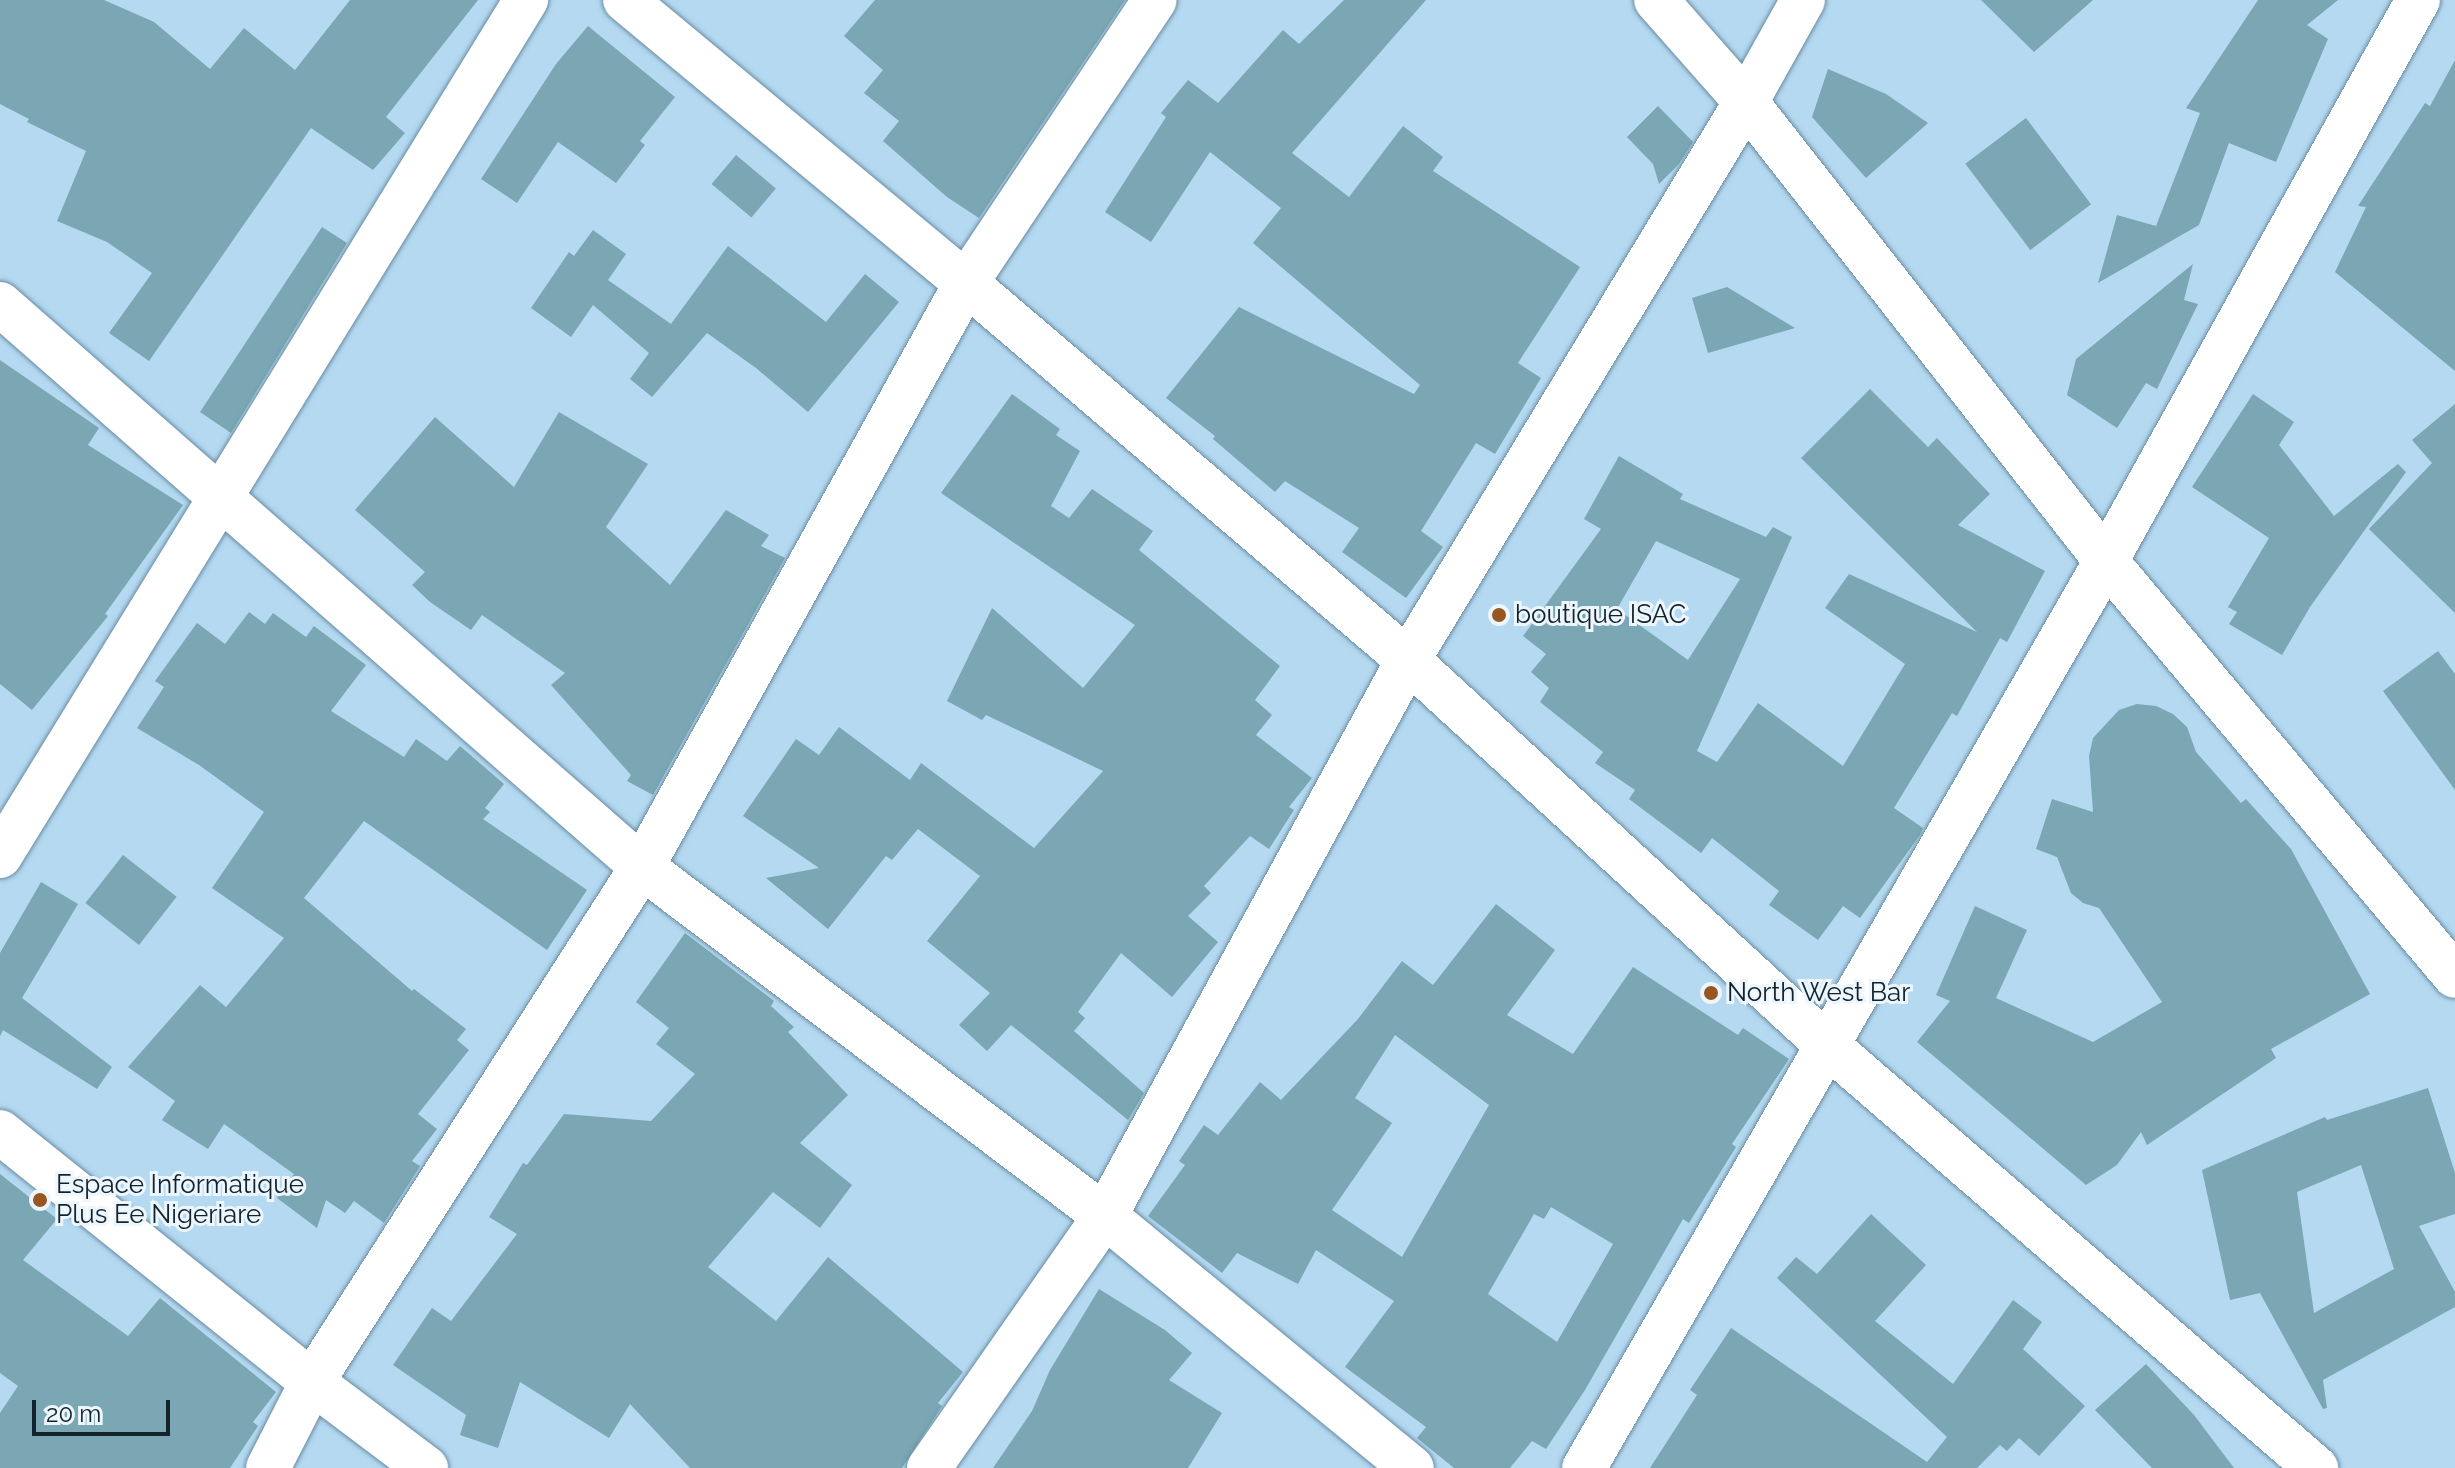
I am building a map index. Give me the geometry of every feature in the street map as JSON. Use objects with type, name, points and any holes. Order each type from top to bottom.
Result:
[{"type":"street","points":[[0,856],[526,0]]},
{"type":"street","points":[[625,0],[966,283],[1408,660],[1827,1045],[2316,1468]]},
{"type":"street","points":[[268,1468],[312,1382],[642,867],[966,283],[1155,0]]},
{"type":"street","points":[[1656,0],[1746,102],[2106,561],[2455,976]]},
{"type":"street","points":[[929,1468],[1105,1216],[1408,660],[1746,102],[1803,0]]},
{"type":"street","points":[[1584,1468],[2106,561],[2418,0]]},
{"type":"street","points":[[0,304],[642,867],[1105,1216],[1412,1468]]},
{"type":"street","points":[[0,1132],[312,1382],[426,1468]]},
{"type":"building","points":[[0,0],[104,0],[154,22],[210,69],[244,28],[295,70],[350,0],[478,0],[386,117],[405,133],[373,170],[311,128],[149,361],[109,333],[152,273],[107,242],[57,221],[86,151],[27,122],[29,119],[0,104]]},
{"type":"building","points":[[875,0],[1125,0],[979,218],[947,197],[883,141],[899,121],[864,93],[883,70],[844,36]]},
{"type":"building","points":[[1344,0],[1426,0],[1292,153],[1349,197],[1403,126],[1443,157],[1433,171],[1580,267],[1518,363],[1541,378],[1495,454],[1476,443],[1421,531],[1443,547],[1406,598],[1342,552],[1359,528],[1285,481],[1275,492],[1213,439],[1215,436],[1166,398],[1239,307],[1414,394],[1420,385],[1253,243],[1281,208],[1210,152],[1151,242],[1105,212],[1166,117],[1161,113],[1188,80],[1218,103],[1283,30],[1299,44]]},
{"type":"building","points":[[1981,0],[2093,0],[2034,52]]},
{"type":"building","points":[[2258,0],[2338,0],[2307,25],[2328,39],[2276,162],[2229,143],[2199,225],[2098,283],[2117,215],[2156,226],[2200,113],[2186,108]]},
{"type":"building","points":[[588,26],[675,97],[640,141],[645,145],[616,183],[558,142],[517,203],[481,179],[556,64]]},
{"type":"building","points":[[2455,60],[2455,371],[2335,272],[2366,207],[2358,206],[2425,103],[2430,106]]},
{"type":"building","points":[[1828,69],[1886,94],[1928,123],[1866,178],[1812,117]]},
{"type":"building","points":[[1658,106],[1693,142],[1679,164],[1659,184],[1653,164],[1627,137]]},
{"type":"building","points":[[2026,118],[2091,204],[2030,250],[1965,164]]},
{"type":"building","points":[[736,155],[776,188],[751,218],[712,184]]},
{"type":"building","points":[[322,227],[347,243],[231,433],[200,412]]},
{"type":"building","points":[[593,230],[626,254],[608,280],[671,324],[728,246],[826,322],[865,274],[899,302],[808,412],[756,368],[707,333],[652,397],[630,379],[649,353],[593,305],[571,337],[531,308],[569,252],[574,256]]},
{"type":"building","points":[[2193,264],[2184,300],[2198,304],[2157,389],[2146,383],[2117,428],[2067,395],[2076,359]]},
{"type":"building","points":[[1727,287],[1795,328],[1708,353],[1692,298]]},
{"type":"building","points":[[0,360],[99,428],[88,445],[183,505],[105,614],[108,616],[32,710],[0,684]]},
{"type":"building","points":[[1870,389],[1928,447],[1937,438],[1990,494],[1958,525],[2045,571],[2007,642],[2000,638],[1957,716],[1952,713],[1894,808],[1923,828],[1920,835],[1860,918],[1843,906],[1818,940],[1769,905],[1779,891],[1712,838],[1701,853],[1629,799],[1635,790],[1595,763],[1603,752],[1540,702],[1549,688],[1531,672],[1546,654],[1523,636],[1601,529],[1584,519],[1619,456],[1683,494],[1680,499],[1766,537],[1773,527],[1792,537],[1697,751],[1717,762],[1758,703],[1843,766],[1905,664],[1825,608],[1849,574],[1977,632],[1801,458]],"holes":[[[1656,541],[1740,579],[1688,660],[1617,609]]]},
{"type":"building","points":[[1012,394],[1060,429],[1056,435],[1080,451],[1051,506],[1069,518],[1092,489],[1153,531],[1139,550],[1280,666],[1255,700],[1272,715],[1256,735],[1312,778],[1289,807],[1294,810],[1269,849],[1250,836],[1204,886],[1211,893],[1188,916],[1218,942],[1172,997],[1121,953],[1078,1012],[1085,1018],[1074,1031],[1144,1093],[1128,1120],[1011,1025],[987,1051],[959,1025],[990,993],[927,941],[980,876],[918,829],[892,860],[886,856],[828,929],[766,878],[819,868],[743,816],[796,739],[819,755],[839,727],[910,780],[921,763],[1034,848],[1103,771],[986,715],[982,720],[947,701],[992,608],[1083,688],[1135,625],[941,493]]},
{"type":"building","points":[[2253,394],[2294,422],[2279,445],[2334,516],[2398,464],[2406,472],[2310,607],[2282,655],[2229,624],[2237,612],[2228,607],[2269,538],[2192,487]]},
{"type":"building","points":[[2455,404],[2455,613],[2369,529],[2432,463],[2412,440]]},
{"type":"building","points":[[559,412],[648,464],[606,527],[670,585],[726,510],[769,535],[761,546],[785,558],[653,795],[627,781],[631,775],[551,685],[565,673],[482,615],[471,630],[430,602],[412,585],[425,572],[355,510],[435,417],[514,487]]},
{"type":"building","points":[[249,612],[265,624],[273,613],[306,637],[314,626],[366,665],[331,711],[404,757],[416,739],[447,761],[460,746],[504,784],[485,808],[490,812],[483,819],[587,890],[547,950],[364,821],[304,898],[412,991],[414,989],[466,1029],[457,1040],[469,1050],[418,1114],[437,1129],[412,1161],[420,1166],[384,1223],[354,1201],[345,1213],[326,1200],[317,1228],[277,1198],[294,1174],[224,1124],[208,1149],[162,1120],[175,1101],[128,1067],[200,985],[226,1007],[284,938],[212,888],[264,812],[199,765],[137,728],[164,687],[155,681],[197,623],[225,644]]},
{"type":"building","points":[[2438,651],[2455,674],[2455,790],[2383,691]]},
{"type":"building","points":[[2137,704],[2156,706],[2173,714],[2187,727],[2196,752],[2241,803],[2246,799],[2291,849],[2370,994],[2271,1049],[2276,1058],[2147,1145],[2141,1132],[2117,1165],[2086,1185],[1917,1042],[1950,1001],[1936,995],[1975,906],[2027,930],[1996,998],[2093,1042],[2162,1002],[2099,908],[2083,903],[2071,893],[2057,857],[2036,849],[2052,799],[2093,812],[2089,756],[2093,738],[2119,710]]},
{"type":"building","points":[[123,855],[177,897],[139,945],[85,903]]},
{"type":"building","points":[[41,882],[78,904],[22,998],[112,1067],[97,1089],[3,1030],[0,1036],[0,953]]},
{"type":"building","points":[[1496,904],[1555,950],[1507,1015],[1573,1054],[1633,967],[1738,1035],[1743,1028],[1789,1059],[1732,1144],[1736,1147],[1689,1223],[1683,1219],[1585,1390],[1546,1449],[1532,1441],[1510,1468],[1454,1468],[1417,1438],[1426,1427],[1345,1367],[1394,1301],[1316,1250],[1298,1284],[1237,1253],[1222,1273],[1148,1216],[1185,1165],[1179,1161],[1204,1125],[1218,1135],[1260,1082],[1281,1100],[1358,1019],[1402,961],[1433,985]],"holes":[[[1395,1035],[1489,1105],[1402,1257],[1332,1210],[1392,1123],[1355,1098]],[[1551,1207],[1613,1244],[1557,1342],[1488,1294],[1534,1214],[1544,1219]]]},
{"type":"building","points":[[685,933],[774,1001],[771,1006],[794,1027],[788,1032],[848,1095],[800,1143],[852,1185],[820,1228],[773,1192],[708,1267],[776,1321],[828,1257],[963,1372],[938,1403],[942,1406],[902,1468],[690,1468],[630,1404],[609,1438],[520,1382],[498,1448],[460,1435],[466,1415],[393,1365],[432,1308],[451,1321],[517,1234],[489,1217],[523,1163],[527,1165],[564,1114],[651,1121],[695,1074],[656,1044],[669,1028],[636,1002]]},
{"type":"building","points":[[2428,1088],[2455,1173],[2455,1214],[2419,1226],[2455,1292],[2455,1307],[2323,1380],[2327,1408],[2323,1409],[2260,1293],[2230,1300],[2202,1170],[2325,1117],[2327,1120]],"holes":[[[2361,1165],[2394,1269],[2314,1313],[2297,1192]]]},
{"type":"building","points":[[0,1174],[57,1219],[23,1260],[128,1336],[160,1298],[276,1392],[253,1422],[258,1426],[230,1468],[0,1468],[0,1413],[18,1386],[0,1373]]},
{"type":"building","points":[[1871,1214],[1926,1265],[1875,1321],[1953,1384],[2013,1300],[2042,1322],[2023,1349],[2085,1406],[2039,1456],[2019,1438],[2007,1451],[2000,1445],[1977,1468],[1650,1468],[1697,1395],[1690,1390],[1731,1328],[1927,1462],[1947,1437],[1777,1278],[1796,1257],[1817,1274]]},
{"type":"building","points":[[1099,1289],[1165,1330],[1192,1353],[1169,1380],[1222,1413],[1188,1468],[993,1468],[1032,1411],[1050,1370]]},
{"type":"building","points":[[2146,1364],[2194,1415],[2234,1468],[2152,1468],[2095,1410]]},
{"type":"place","name":"boutique ISAC","points":[[1499,615]]},
{"type":"place","name":"North West Bar","points":[[1711,993]]},
{"type":"place","name":"Espace Informatique Plus Ee Nigeriare","points":[[40,1200]]}]
